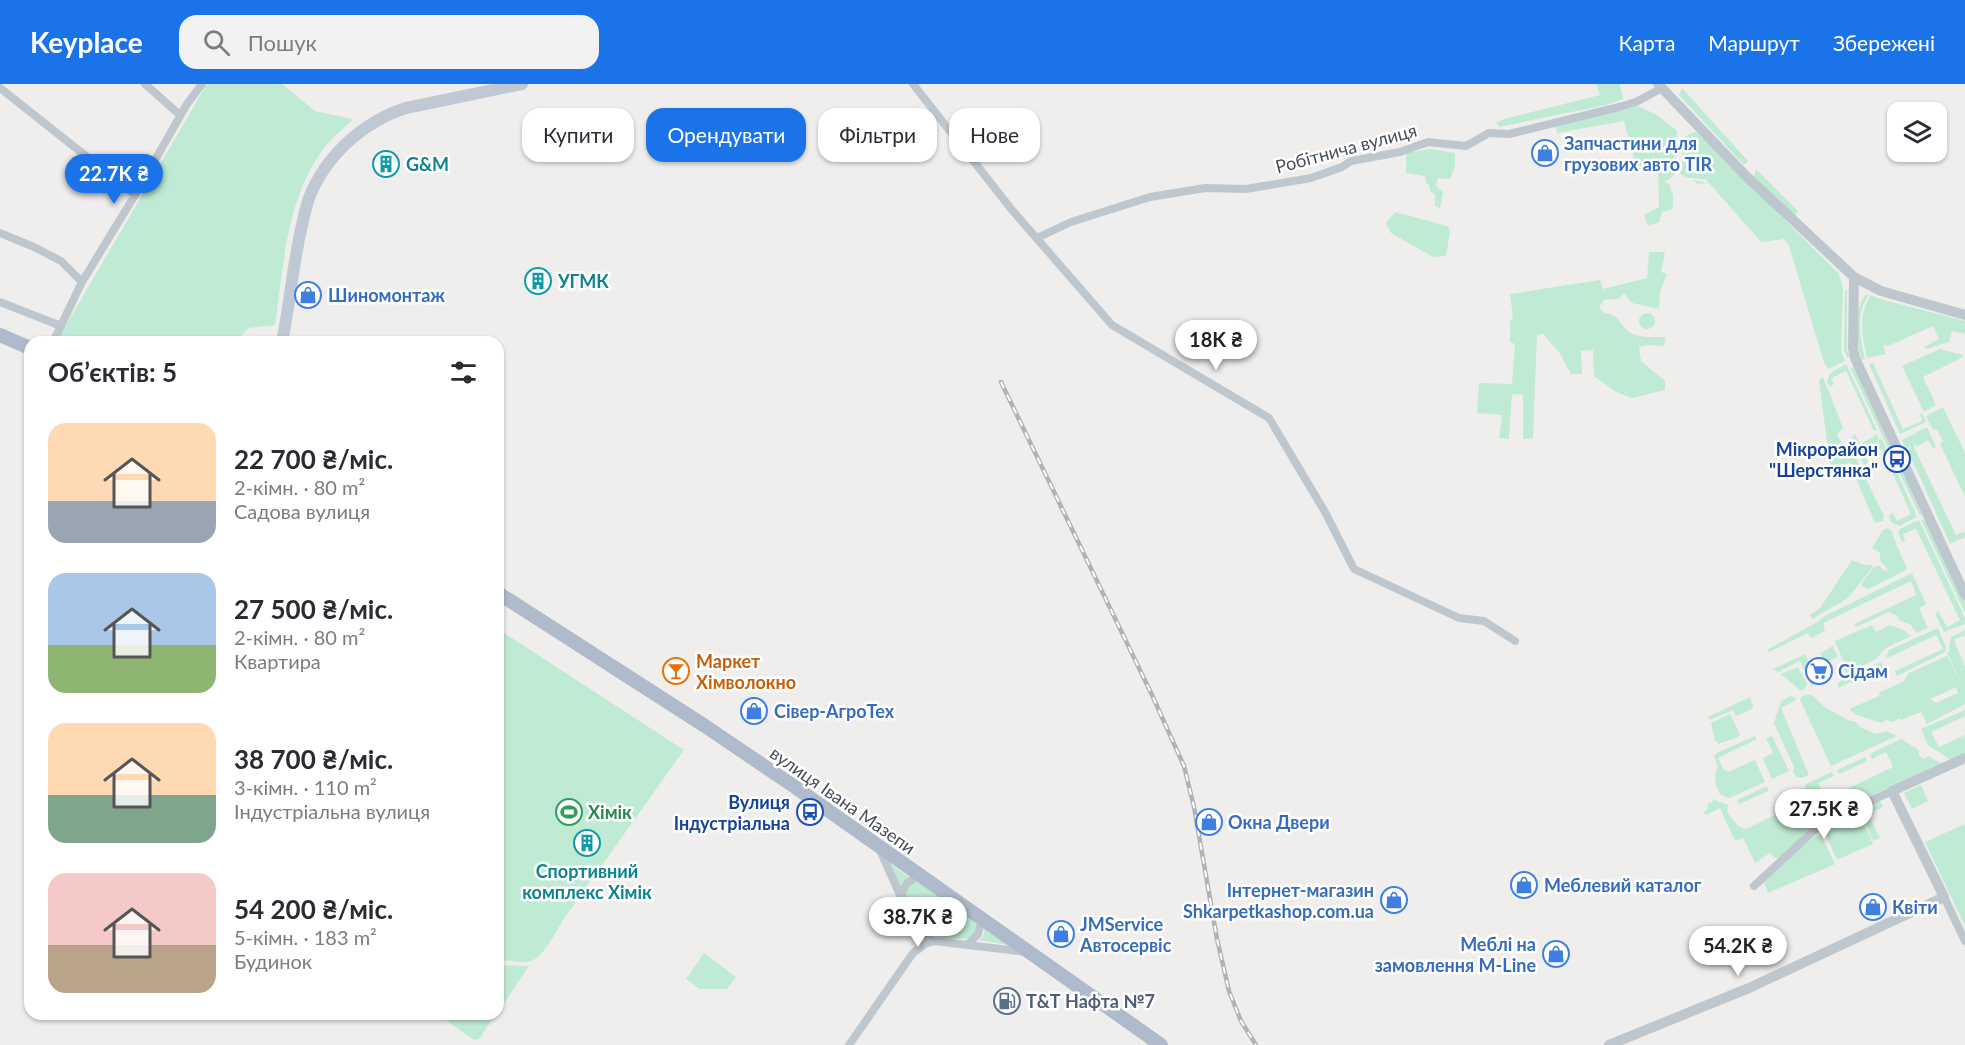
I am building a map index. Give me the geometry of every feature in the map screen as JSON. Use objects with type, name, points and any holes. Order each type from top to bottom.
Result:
[{"type":"main road","points":[[283,336],[297,246],[309,199],[325,167],[344,146],[368,126],[388,114],[406,108],[522,84]]},
{"type":"main road","points":[[0,335],[24,345]]},
{"type":"main road","name":"вулиця Івана Мазепи","points":[[504,597],[705,726],[1161,1045]]},
{"type":"street","points":[[146,84],[180,115]]},
{"type":"street","points":[[56,336],[82,282],[180,115],[202,84]]},
{"type":"street","points":[[913,84],[1037,238],[1112,325],[1269,418],[1325,512],[1354,569],[1459,618],[1484,621],[1515,640]]},
{"type":"street","points":[[1660,86],[1746,176],[1854,277],[1881,291],[1965,315]]},
{"type":"street","name":"Робітнича вулиця","points":[[1037,238],[1071,222],[1150,197],[1205,188],[1246,189],[1311,178],[1342,168],[1351,162],[1400,152],[1428,142],[1466,146],[1489,133],[1509,134],[1636,102],[1660,86]]},
{"type":"street","points":[[0,88],[135,195]]},
{"type":"street","points":[[0,233],[61,261],[82,282]]},
{"type":"street","points":[[1854,277],[1853,348],[1855,358],[1965,595]]},
{"type":"street","points":[[0,302],[61,326]]},
{"type":"street","points":[[1754,886],[1821,824],[1965,758]]},
{"type":"street","points":[[1892,791],[1965,941]]},
{"type":"street","points":[[878,845],[914,926],[916,937],[913,953]]},
{"type":"street","points":[[902,902],[905,885],[910,880],[921,876]]},
{"type":"street","points":[[1609,1045],[1749,988],[1944,897]]},
{"type":"street","points":[[968,944],[978,934],[982,920]]},
{"type":"street","points":[[914,926],[934,941]]},
{"type":"street","points":[[849,1045],[913,953],[925,944],[934,941],[1030,953]]},
{"type":"green space","points":[[207,84],[282,84],[315,111],[353,119],[324,148],[311,168],[294,210],[284,256],[275,325],[249,328],[240,336],[60,336]]},
{"type":"green space","points":[[1596,84],[1620,84],[1623,99],[1606,105],[1499,127],[1496,123],[1600,95]]},
{"type":"green space","points":[[1682,88],[1748,161],[1744,165],[1679,95]]},
{"type":"green space","points":[[1638,106],[1657,115],[1677,131],[1674,176],[1664,182],[1669,184],[1673,195],[1673,209],[1662,212],[1659,222],[1648,226],[1644,215],[1659,207],[1658,164],[1636,166],[1624,121],[1557,133],[1556,125]]},
{"type":"green space","points":[[1694,132],[1698,133],[1839,274],[1843,289],[1841,351],[1845,361],[1828,369],[1824,363],[1789,246],[1784,239],[1761,242],[1709,183],[1698,184],[1692,180],[1708,183],[1707,180],[1689,178],[1680,173],[1685,137]]},
{"type":"green space","points":[[1431,149],[1455,153],[1455,166],[1450,179],[1438,178],[1436,186],[1443,192],[1440,208],[1435,206],[1435,195],[1426,183],[1425,176],[1406,173],[1406,153]]},
{"type":"green space","points":[[1756,169],[1798,211],[1794,218],[1754,177]]},
{"type":"green space","points":[[1395,212],[1447,226],[1450,231],[1446,256],[1433,257],[1391,233],[1386,223]]},
{"type":"green space","points":[[1649,252],[1665,252],[1661,272],[1667,274],[1660,292],[1659,309],[1632,303],[1624,293],[1619,299],[1604,300],[1599,307],[1604,313],[1617,318],[1635,335],[1666,337],[1664,346],[1639,347],[1641,361],[1665,381],[1665,390],[1632,398],[1616,392],[1594,376],[1593,350],[1581,351],[1582,374],[1571,374],[1559,352],[1543,334],[1537,335],[1533,438],[1523,439],[1523,395],[1512,394],[1509,439],[1499,438],[1502,415],[1477,413],[1479,383],[1512,384],[1515,344],[1510,342],[1510,321],[1513,318],[1510,294],[1600,280],[1603,289],[1647,278]]},
{"type":"green space","points":[[1845,290],[1847,290],[1847,350],[1850,356],[1847,358],[1844,350]]},
{"type":"green space","points":[[1866,295],[1869,295],[1860,318],[1860,335],[1865,359],[1861,360],[1857,317]]},
{"type":"green space","points":[[1871,295],[1965,321],[1965,334],[1952,331],[1949,342],[1926,349],[1924,347],[1939,339],[1933,326],[1888,346],[1883,345],[1886,354],[1867,358],[1863,317]]},
{"type":"green space","points":[[1644,313],[1650,313],[1655,321],[1653,327],[1644,329],[1639,324],[1639,318]]},
{"type":"green space","points":[[1940,349],[1963,355],[1963,357],[1923,377],[1936,405],[1924,412],[1902,366]]},
{"type":"green space","points":[[1873,363],[1903,429],[1922,421],[1920,414],[1922,413],[1926,422],[1900,434],[1869,364]]},
{"type":"green space","points":[[1846,364],[1877,430],[1874,431],[1846,371],[1831,378],[1834,384],[1830,387],[1827,382],[1830,373]]},
{"type":"green space","points":[[1855,367],[1922,515],[1920,516],[1851,369]]},
{"type":"green space","points":[[1823,377],[1843,428],[1837,434],[1848,457],[1854,454],[1884,516],[1883,521],[1875,523],[1849,462],[1831,473],[1819,380]]},
{"type":"green space","points":[[1943,407],[1965,453],[1965,497],[1940,444],[1943,442],[1937,429],[1933,430],[1926,416]]},
{"type":"green space","points":[[1927,427],[1936,447],[1933,449],[1928,440],[1916,447],[1916,443],[1914,447],[1956,535],[1965,531],[1965,537],[1950,544],[1909,453],[1912,445],[1906,449],[1902,440],[1916,435],[1915,433]]},
{"type":"green space","points":[[1876,433],[1879,440],[1882,439],[1917,517],[1899,526],[1891,522],[1890,514],[1893,513],[1897,521],[1911,514],[1882,449],[1866,457],[1868,462],[1864,465],[1852,437],[1855,434],[1860,444],[1875,436]]},
{"type":"green space","points":[[1926,519],[1965,601],[1965,613],[1921,520]]},
{"type":"green space","points":[[1919,520],[1965,618],[1965,624],[1944,632],[1935,614],[1938,611],[1947,627],[1960,620],[1916,529],[1903,534],[1905,541],[1902,542],[1898,532]]},
{"type":"green space","points":[[1888,528],[1893,532],[1893,537],[1907,568],[1868,589],[1861,584],[1874,567],[1879,566],[1885,571],[1888,570],[1880,560],[1880,553],[1872,548],[1883,530]]},
{"type":"green space","points":[[1852,560],[1864,565],[1873,565],[1848,598],[1812,619],[1810,615],[1820,608]]},
{"type":"green space","points":[[1912,573],[1926,604],[1919,608],[1928,628],[1915,631],[1911,625],[1899,620],[1897,616],[1889,612],[1856,627],[1854,624],[1916,595],[1911,581],[1823,623],[1825,631],[1811,638],[1808,633],[1769,652],[1767,650],[1825,616]]},
{"type":"green space","points":[[1872,625],[1876,632],[1890,625],[1902,629],[1911,636],[1886,648],[1876,659],[1844,675],[1844,663],[1835,641]]},
{"type":"green space","points":[[1938,628],[1946,647],[1945,652],[1897,676],[1895,671],[1943,649],[1936,635],[1885,659],[1889,650]]},
{"type":"green space","points":[[1965,630],[1965,635],[1954,640],[1965,667],[1965,704],[1927,724],[1921,712],[1901,720],[1900,718],[1893,722],[1886,720],[1881,723],[1855,714],[1849,709],[1903,682],[1909,673],[1947,656],[1962,685],[1947,653],[1950,650],[1951,637]],"holes":[[[1956,687],[1958,693],[1936,703],[1930,699]]]},
{"type":"green space","name":"Хімік","points":[[504,633],[684,750],[563,920],[545,949],[536,959],[519,962],[504,961]]},
{"type":"green space","points":[[1833,646],[1838,657],[1825,663],[1820,653]]},
{"type":"green space","points":[[1805,654],[1813,669],[1809,671],[1815,685],[1812,686],[1800,661],[1778,672],[1773,669]]},
{"type":"green space","points":[[1881,662],[1884,667],[1838,688],[1838,684],[1843,679]]},
{"type":"green space","points":[[1798,667],[1807,684],[1806,688],[1801,691],[1781,674]]},
{"type":"green space","points":[[1808,694],[1826,708],[1856,722],[1860,727],[1876,734],[1886,731],[1897,736],[1831,766],[1800,700],[1802,696]]},
{"type":"green space","points":[[1790,696],[1795,697],[1796,700],[1781,708],[1809,775],[1802,778],[1797,777],[1793,772],[1794,767],[1774,723],[1781,701]]},
{"type":"green space","points":[[1750,697],[1752,709],[1736,716],[1733,710],[1710,720],[1708,717]]},
{"type":"green space","points":[[1965,710],[1965,716],[1931,732],[1939,747],[1965,735],[1965,753],[1951,760],[1928,745],[1921,729]]},
{"type":"green space","points":[[1730,714],[1740,734],[1738,737],[1719,744],[1715,741],[1711,723]]},
{"type":"green space","points":[[1755,736],[1757,739],[1718,758],[1724,770],[1728,772],[1755,760],[1765,782],[1729,798],[1721,795],[1715,781],[1718,767],[1714,756]]},
{"type":"green space","points":[[1772,736],[1789,771],[1772,779],[1763,758],[1773,753],[1766,738]]},
{"type":"green space","points":[[1901,739],[1919,750],[1919,755],[1923,759],[1928,756],[1941,763],[1822,819],[1805,788],[1806,784],[1832,772],[1834,776],[1818,783],[1826,799],[1893,767],[1886,752],[1872,759],[1870,754]]},
{"type":"green space","points":[[1865,757],[1867,761],[1839,774],[1837,770]]},
{"type":"green space","points":[[1921,785],[1928,801],[1912,809],[1904,793]]},
{"type":"green space","points":[[1767,786],[1769,791],[1739,804],[1737,800]]},
{"type":"green space","points":[[1712,799],[1728,805],[1727,812],[1738,826],[1746,829],[1805,801],[1816,824],[1779,858],[1775,858],[1770,853],[1755,863],[1743,838],[1735,841],[1720,808],[1706,815],[1703,812],[1707,810],[1708,804],[1713,802]]},
{"type":"green space","points":[[1879,799],[1883,807],[1868,814],[1880,838],[1873,841],[1862,815],[1864,807]]},
{"type":"green space","points":[[1857,807],[1873,844],[1837,860],[1821,824]]},
{"type":"green space","points":[[1965,824],[1965,926],[1925,842]]},
{"type":"green space","points":[[1815,836],[1822,837],[1835,864],[1768,893],[1764,883],[1777,867]]},
{"type":"green space","points":[[888,862],[909,877],[901,887]]},
{"type":"green space","points":[[912,882],[918,882],[976,922],[974,934],[964,939],[953,939],[925,933],[912,916],[905,899]]},
{"type":"green space","points":[[985,929],[1008,945],[979,940]]},
{"type":"green space","points":[[704,953],[736,977],[727,989],[700,989],[686,979]]},
{"type":"green space","points":[[504,965],[529,966],[504,1003]]},
{"type":"green space","points":[[446,1020],[492,1020],[479,1039],[474,1040]]},
{"type":"railway","points":[[1001,382],[1184,766],[1229,991],[1241,1021],[1256,1045]]},
{"type":"place","name":"Запчастини для грузових авто TIR","points":[[1545,153]]},
{"type":"place","name":"G&M","points":[[386,164]]},
{"type":"place","name":"УГМК","points":[[538,281]]},
{"type":"place","name":"Шиномонтаж","points":[[308,295]]},
{"type":"place","name":"Мікрорайон \"Шерстянка\"","points":[[1897,459]]},
{"type":"place","name":"Маркет Хімволокно","points":[[676,671]]},
{"type":"place","name":"Сідам","points":[[1819,671]]},
{"type":"place","name":"Сівер-АгроТех","points":[[754,711]]},
{"type":"place","name":"Хімік","points":[[569,812]]},
{"type":"place","name":"Вулиця Індустріальна","points":[[810,812]]},
{"type":"place","name":"Окна Двери","points":[[1209,822]]},
{"type":"place","name":"Спортивний комплекс Хімік","points":[[587,843]]},
{"type":"place","name":"Меблевий каталог","points":[[1524,885]]},
{"type":"place","name":"Інтернет-магазин Shkarpetkashop.com.ua","points":[[1394,900]]},
{"type":"place","name":"Квіти","points":[[1873,907]]},
{"type":"place","name":"JMService Автосервіс","points":[[1061,934]]},
{"type":"place","name":"Меблі на замовлення M-Line","points":[[1556,954]]},
{"type":"place","name":"Т&Т Нафта №7","points":[[1007,1001]]}]
